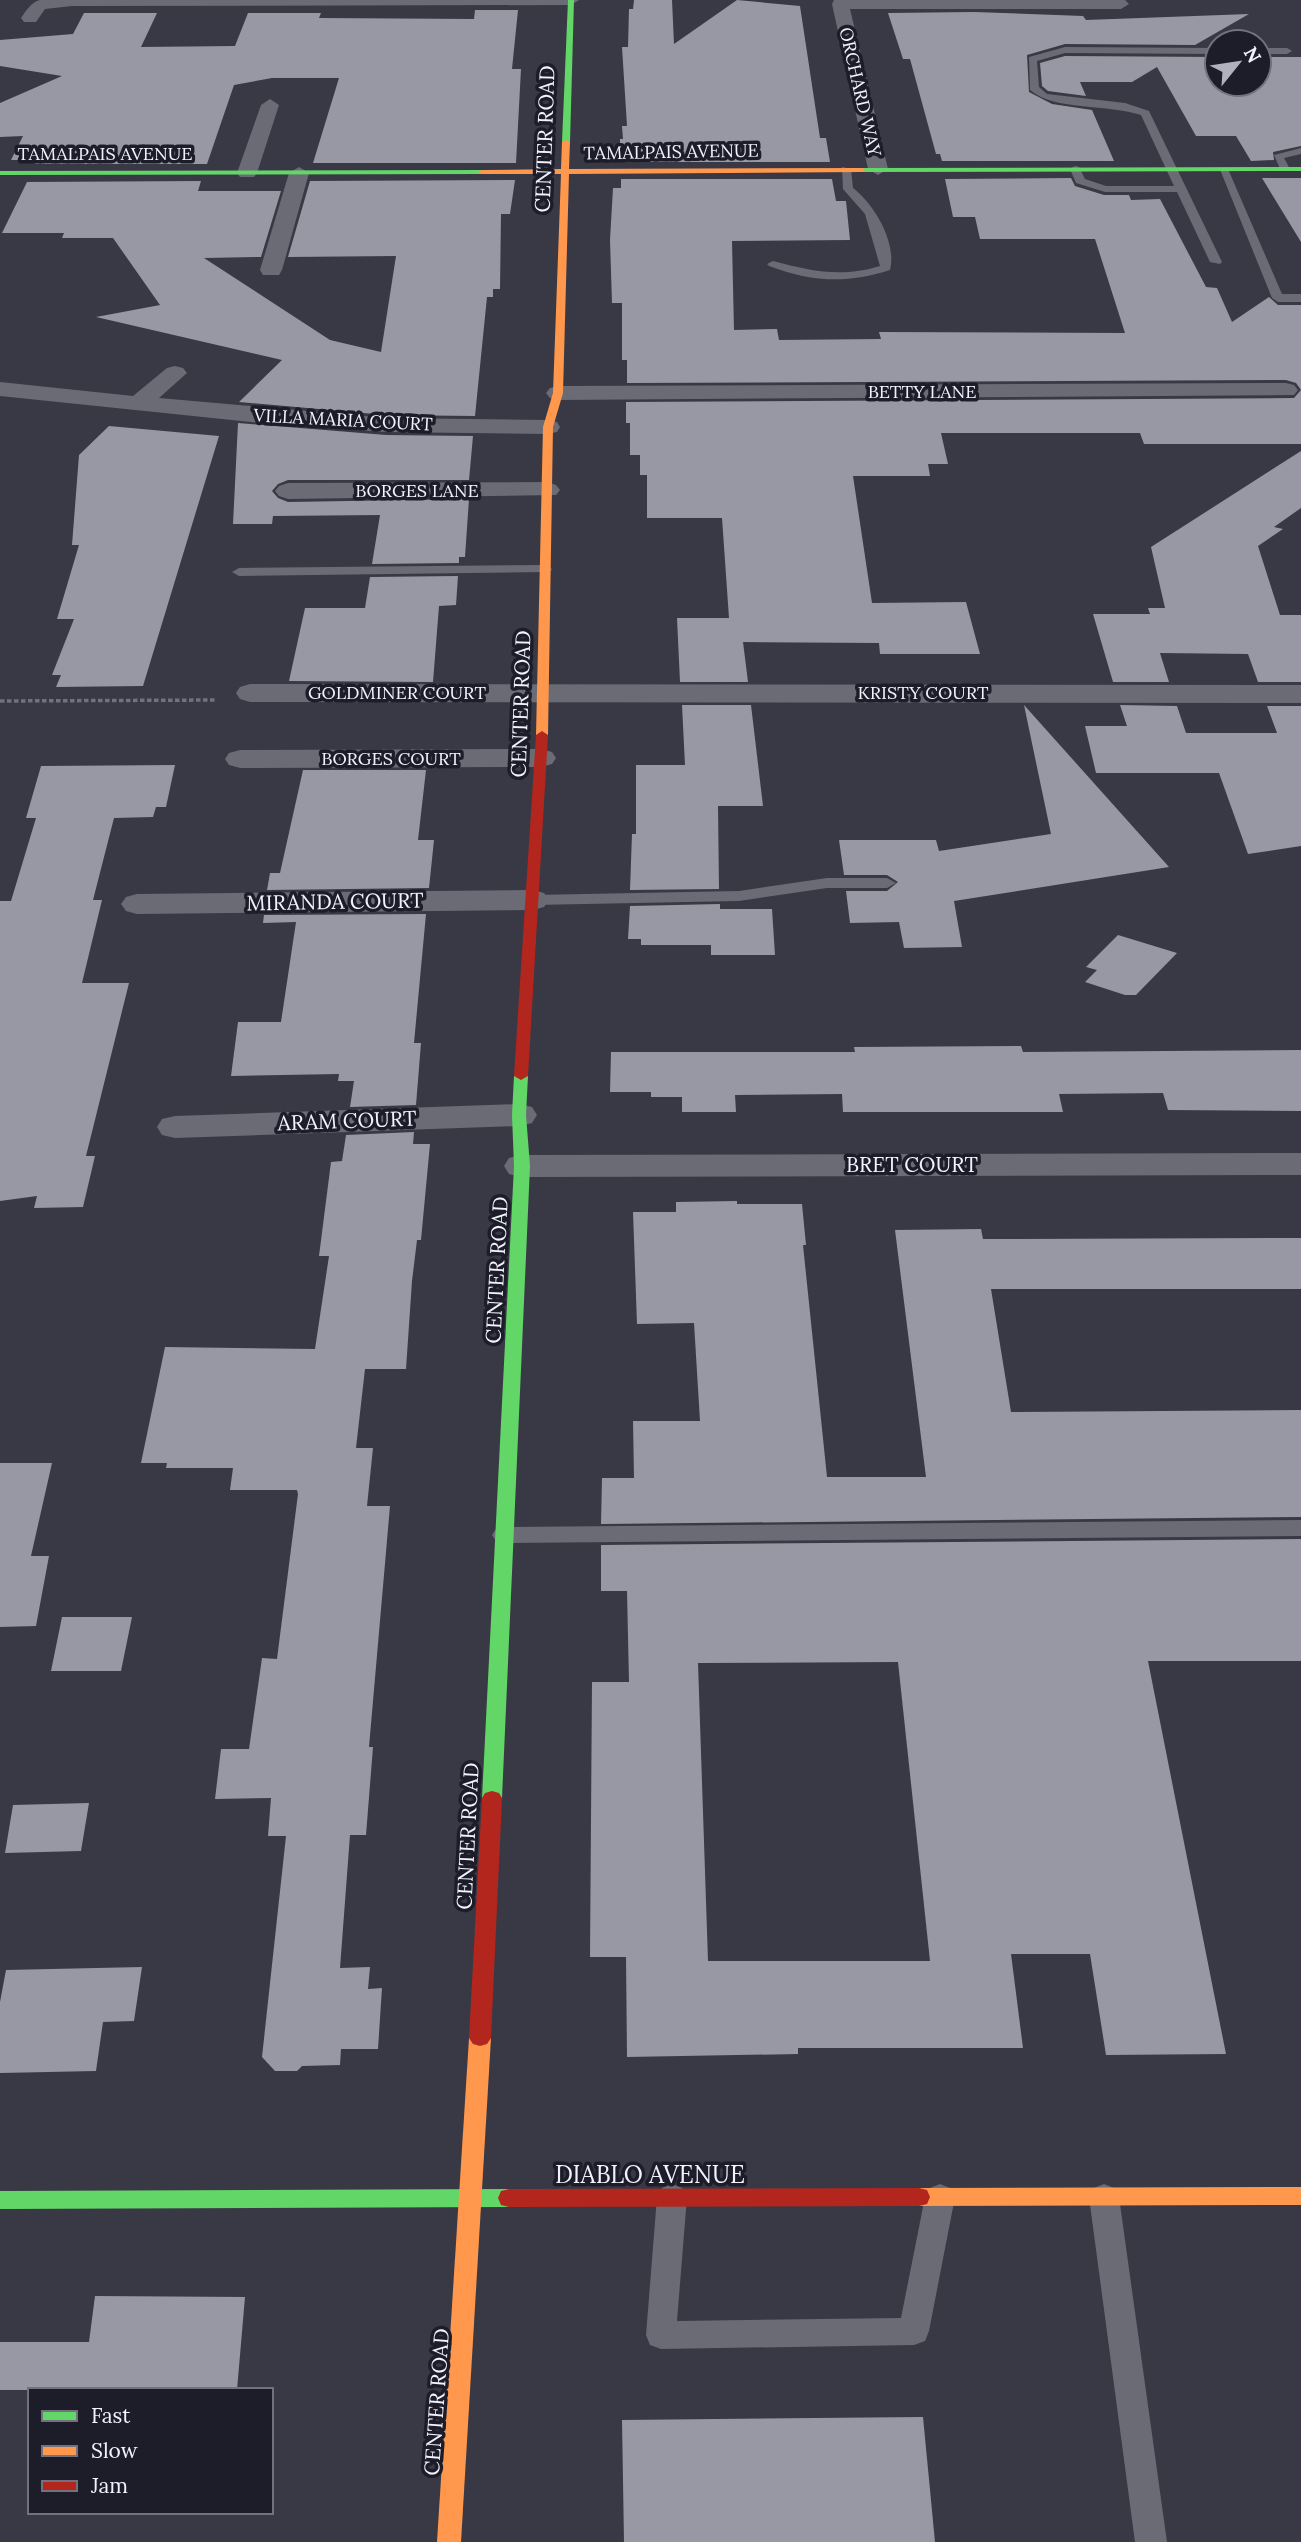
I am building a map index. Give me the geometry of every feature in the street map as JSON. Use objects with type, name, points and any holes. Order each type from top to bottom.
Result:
[{"type":"street","points":[[30,18],[40,5],[72,1],[571,0]]},
{"type":"street","name":"CENTER ROAD","points":[[449,2542],[472,2199],[522,1167],[519,1115],[545,692],[548,427],[558,393],[571,0]]},
{"type":"street","points":[[202,19],[206,1]]},
{"type":"street","name":"ORCHARD WAY","points":[[878,169],[840,4],[1121,4]]},
{"type":"street","points":[[247,173],[270,105]]},
{"type":"street","name":"TAMALPAIS AVENUE","points":[[0,173],[1293,169]]},
{"type":"street","points":[[271,270],[299,173]]},
{"type":"street","points":[[139,403],[175,373]]},
{"type":"street","name":"VILLA MARIA COURT","points":[[0,389],[261,416],[386,425],[548,427]]},
{"type":"street","name":"BETTY LANE","points":[[558,393],[1286,390]]},
{"type":"street","name":"BORGES LANE","points":[[288,491],[547,490]]},
{"type":"street","name":"GOLDMINER COURT","points":[[250,694],[545,692]]},
{"type":"street","name":"KRISTY COURT","points":[[545,692],[1301,694]]},
{"type":"street","name":"BORGES COURT","points":[[240,759],[541,758]]},
{"type":"street","name":"MIRANDA COURT","points":[[137,904],[533,900]]},
{"type":"street","name":"ARAM COURT","points":[[175,1127],[519,1115]]},
{"type":"street","name":"BRET COURT","points":[[522,1167],[1301,1164]]},
{"type":"street","name":"DIABLO AVENUE","points":[[0,2200],[1301,2196]]},
{"type":"lane","points":[[1203,51],[1065,50],[1032,59],[1034,89],[1044,96],[1125,106],[1145,113],[1216,262]]},
{"type":"lane","points":[[1273,51],[1287,51]]},
{"type":"lane","points":[[1293,169],[1278,158],[1280,155],[1301,151]]},
{"type":"lane","points":[[773,264],[797,274],[830,279],[869,274],[886,268],[874,216],[863,200],[848,189],[846,169]]},
{"type":"lane","points":[[1075,169],[1080,181],[1105,189],[1181,189]]},
{"type":"lane","points":[[1223,169],[1278,298],[1301,298]]},
{"type":"lane","points":[[239,572],[545,569]]},
{"type":"lane","points":[[533,900],[739,897],[827,883],[887,883]]},
{"type":"lane","points":[[504,1535],[1301,1528]]},
{"type":"lane","points":[[672,2197],[661,2335],[914,2331],[940,2197]]},
{"type":"lane","points":[[1104,2197],[1151,2542]]},
{"type":"path","points":[[0,701],[212,701],[250,694]]},
{"type":"building","points":[[634,0],[672,0],[674,44],[737,0],[800,6],[820,138],[826,138],[830,162],[620,162],[622,126],[627,126],[622,47],[628,47],[629,9],[633,9]]},
{"type":"building","points":[[475,10],[518,10],[512,69],[521,69],[516,163],[313,163],[339,78],[272,78],[234,85],[207,164],[35,164],[37,160],[11,160],[23,136],[0,137],[0,103],[62,76],[0,66],[0,40],[73,34],[84,13],[157,13],[141,47],[235,46],[248,13],[321,13],[319,18],[474,19]]},
{"type":"building","points":[[974,12],[1083,16],[1086,20],[1249,14],[1225,28],[1203,28],[1203,40],[1195,45],[1065,44],[1027,55],[1029,92],[1052,104],[1092,110],[1114,161],[942,161],[940,154],[936,154],[910,59],[903,59],[888,13]]},
{"type":"building","points":[[1065,56],[1203,57],[1203,98],[1273,98],[1273,57],[1301,57],[1301,146],[1273,152],[1274,160],[1251,161],[1236,136],[1196,136],[1157,67],[1132,82],[1080,82],[1086,96],[1048,91],[1042,86],[1040,63]]},
{"type":"building","points":[[1071,178],[1075,186],[1104,195],[1129,195],[1131,200],[1160,199],[1206,287],[1217,288],[1232,322],[1269,297],[1278,305],[1301,305],[1301,390],[1296,383],[1286,380],[627,383],[627,360],[622,360],[622,303],[612,303],[610,240],[613,188],[621,188],[621,179],[832,179],[836,201],[846,201],[850,240],[732,241],[734,330],[777,329],[779,340],[881,339],[879,332],[1125,333],[1095,239],[980,239],[975,217],[953,217],[945,179]]},
{"type":"building","points":[[1262,178],[1301,178],[1301,242]]},
{"type":"building","points":[[515,180],[510,214],[501,214],[500,289],[493,289],[493,297],[487,297],[475,416],[386,415],[239,402],[282,360],[96,317],[160,305],[113,238],[62,238],[64,233],[2,233],[27,182],[201,181],[198,191],[281,191],[261,257],[204,258],[330,340],[381,352],[396,256],[288,257],[310,181]]},
{"type":"building","points":[[1301,390],[1301,444],[1144,444],[1140,433],[941,433],[948,464],[928,464],[930,476],[853,476],[872,603],[966,602],[980,654],[880,654],[879,643],[743,642],[748,682],[680,682],[677,618],[729,618],[722,518],[647,518],[647,475],[640,475],[640,455],[630,455],[630,423],[626,423],[626,402],[1294,398]]},
{"type":"building","points":[[238,423],[386,435],[473,436],[469,480],[288,480],[278,484],[272,491],[278,498],[288,502],[469,499],[465,557],[459,557],[459,563],[372,564],[380,515],[273,516],[272,524],[233,524]]},
{"type":"building","points":[[109,426],[219,436],[143,686],[56,687],[61,675],[52,675],[74,619],[57,619],[79,545],[72,545],[79,455]]},
{"type":"building","points":[[1301,451],[1301,508],[1274,527],[1283,529],[1258,546],[1280,615],[1301,615],[1301,682],[1258,682],[1248,654],[1160,653],[1169,682],[1113,682],[1093,614],[1150,614],[1148,608],[1165,608],[1151,547]]},
{"type":"building","points":[[458,576],[456,605],[439,606],[433,682],[289,681],[305,608],[365,608],[370,577]]},
{"type":"building","points":[[682,705],[751,705],[763,806],[718,806],[719,889],[630,890],[632,834],[636,834],[636,765],[685,765]]},
{"type":"building","points":[[1024,705],[1169,867],[954,901],[962,947],[904,948],[899,922],[850,923],[846,891],[887,891],[898,882],[887,875],[844,875],[839,840],[936,840],[939,851],[1051,834]]},
{"type":"building","points":[[1120,705],[1177,706],[1186,733],[1277,733],[1267,706],[1301,706],[1301,846],[1248,854],[1219,773],[1096,773],[1085,726],[1127,726]]},
{"type":"building","points":[[175,765],[166,807],[156,807],[153,817],[114,818],[93,900],[102,900],[82,983],[129,983],[86,1156],[95,1156],[83,1207],[34,1208],[37,1196],[0,1201],[0,901],[11,901],[36,818],[26,818],[41,766]]},
{"type":"building","points":[[303,770],[426,770],[418,840],[434,840],[429,888],[267,890],[270,873],[280,873]]},
{"type":"building","points":[[720,904],[720,909],[772,909],[775,955],[711,955],[711,945],[641,945],[641,939],[628,939],[630,906]]},
{"type":"building","points":[[426,914],[414,1043],[421,1043],[416,1105],[350,1107],[354,1081],[338,1081],[339,1074],[231,1076],[238,1022],[281,1022],[296,922],[263,923],[264,915]]},
{"type":"building","points":[[1118,935],[1177,953],[1136,995],[1125,995],[1085,982],[1097,970],[1086,967]]},
{"type":"building","points":[[1021,1046],[1023,1052],[1301,1050],[1301,1111],[1168,1110],[1163,1093],[1059,1094],[1063,1112],[843,1112],[842,1094],[735,1095],[736,1112],[682,1112],[682,1097],[651,1097],[651,1092],[610,1092],[611,1052],[855,1052],[854,1047]]},
{"type":"building","points":[[414,1132],[413,1144],[430,1144],[421,1240],[417,1240],[412,1281],[406,1369],[365,1369],[356,1448],[373,1448],[367,1506],[390,1506],[369,1747],[373,1747],[366,1835],[350,1835],[340,1968],[370,1967],[368,1989],[382,1988],[378,2049],[341,2049],[340,2065],[302,2066],[297,2071],[275,2071],[262,2057],[286,1836],[268,1836],[271,1798],[215,1799],[221,1749],[249,1749],[262,1658],[277,1659],[298,1494],[297,1490],[230,1490],[233,1468],[166,1468],[167,1463],[141,1463],[165,1347],[315,1349],[329,1256],[319,1256],[331,1162],[342,1161],[346,1135]]},
{"type":"building","points":[[737,1201],[737,1204],[802,1204],[806,1245],[803,1245],[827,1477],[926,1477],[895,1230],[981,1229],[983,1239],[1301,1238],[1301,1289],[991,1289],[1011,1412],[1301,1410],[1301,1517],[601,1524],[602,1478],[634,1478],[633,1421],[700,1421],[694,1323],[637,1324],[633,1212],[676,1212],[676,1202]]},
{"type":"building","points":[[0,1463],[52,1463],[31,1556],[49,1556],[36,1626],[0,1627]]},
{"type":"building","points":[[1301,1539],[1301,1661],[1148,1661],[1226,2054],[1106,2055],[1090,1954],[1011,1954],[1023,2048],[798,2048],[798,2054],[627,2057],[626,1957],[590,1957],[592,1682],[629,1682],[627,1591],[601,1591],[601,1545]],"holes":[[[898,1662],[930,1961],[708,1961],[698,1663]]]},
{"type":"building","points":[[62,1617],[132,1617],[121,1671],[51,1671]]},
{"type":"building","points":[[89,1803],[81,1851],[5,1853],[13,1805]]},
{"type":"building","points":[[142,1967],[134,2021],[103,2022],[96,2071],[0,2073],[0,2002],[6,1970]]},
{"type":"building","points":[[95,2296],[245,2297],[237,2388],[0,2390],[0,2342],[89,2342]]},
{"type":"building","points":[[923,2417],[935,2542],[624,2542],[622,2420]]},
{"type":"traffic: fast","points":[[566,142],[571,0]]},
{"type":"traffic: fast","points":[[862,170],[1301,169]]},
{"type":"traffic: fast","points":[[0,173],[482,172]]},
{"type":"traffic: fast","points":[[492,1798],[522,1166],[519,1115],[521,1076]]},
{"type":"traffic: fast","points":[[0,2200],[509,2198]]},
{"type":"traffic: slow","points":[[542,735],[548,427],[558,393],[566,142]]},
{"type":"traffic: slow","points":[[482,172],[862,170]]},
{"type":"traffic: slow","points":[[449,2542],[480,2038]]},
{"type":"traffic: slow","points":[[919,2197],[1301,2196]]},
{"type":"traffic: jam","points":[[521,1076],[542,735]]},
{"type":"traffic: jam","points":[[480,2038],[492,1798]]},
{"type":"traffic: jam","points":[[509,2198],[919,2197]]}]
